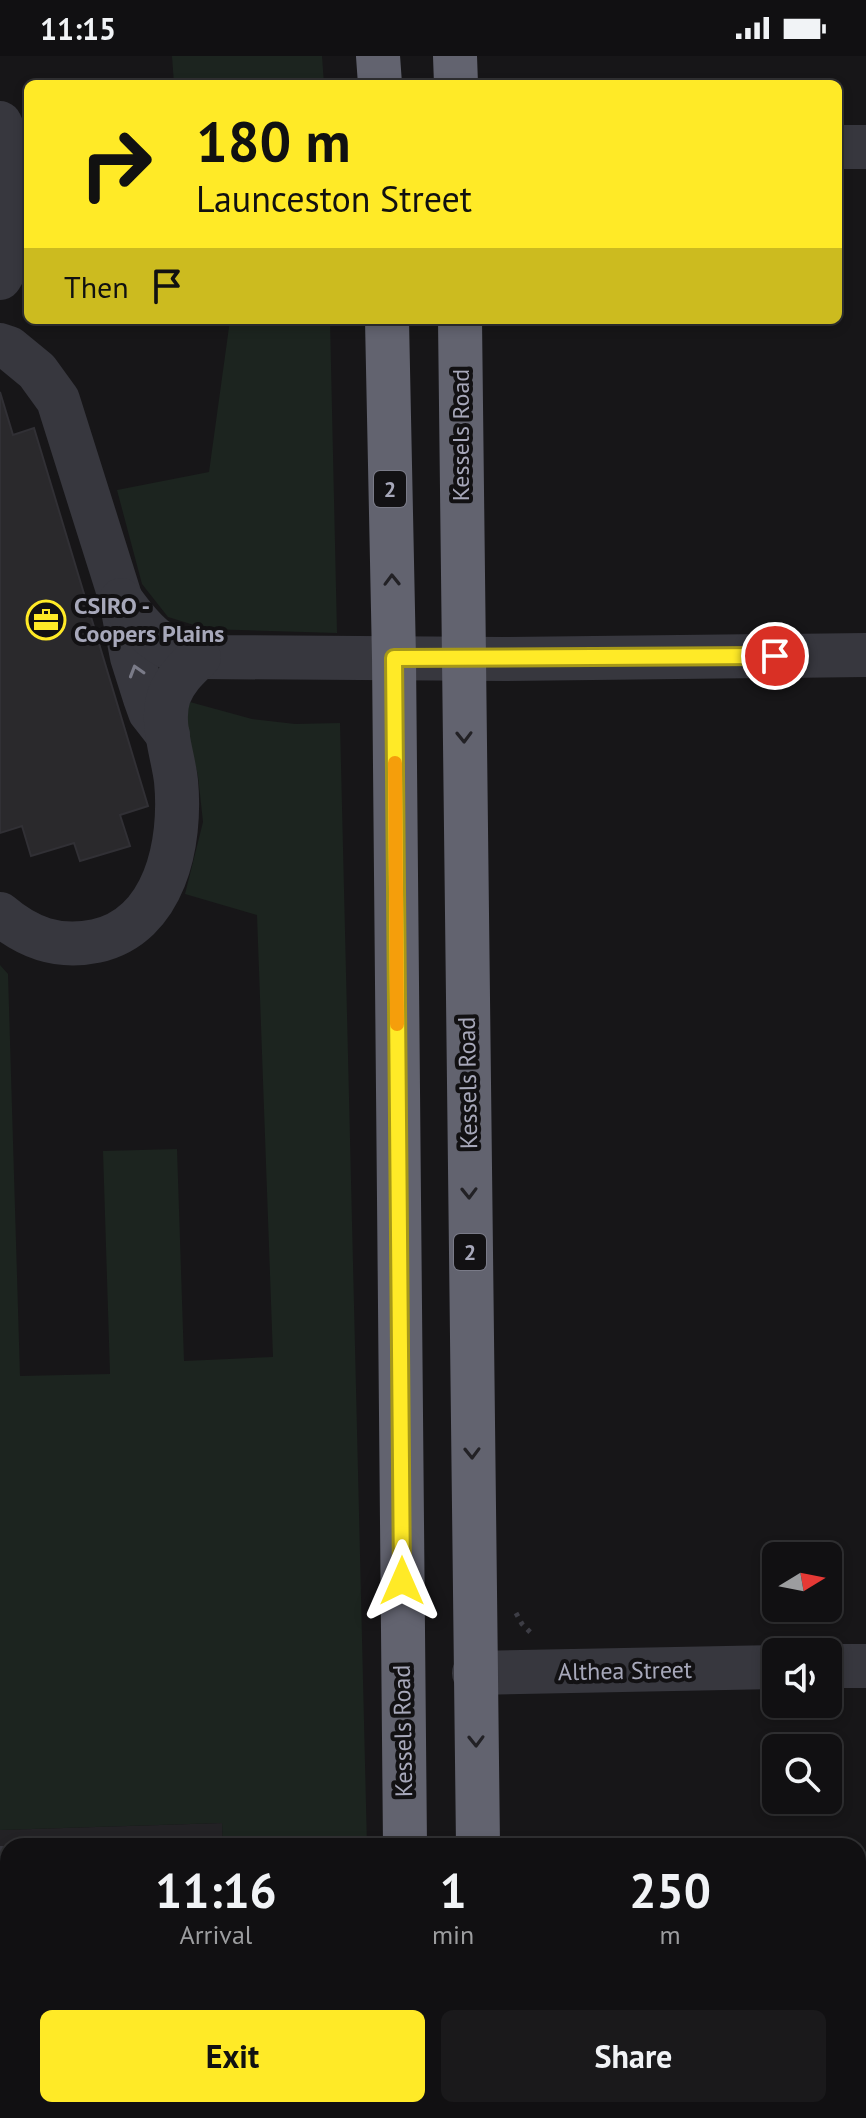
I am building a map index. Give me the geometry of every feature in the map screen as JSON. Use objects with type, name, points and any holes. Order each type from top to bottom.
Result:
[{"type":"highway","points":[[378,56],[380,80]]},
{"type":"highway","points":[[455,56],[456,80]]},
{"type":"highway","name":"Kessels Road","points":[[387,324],[394,658],[405,1838]]},
{"type":"highway","name":"Kessels Road","points":[[460,324],[478,1838]]},
{"type":"street","points":[[0,123],[10,145],[7,266],[0,278]]},
{"type":"street","points":[[842,147],[866,147]]},
{"type":"street","points":[[0,345],[9,348],[37,371],[58,400],[121,600],[132,657],[150,712],[168,735]]},
{"type":"street","points":[[121,600],[142,630],[163,646],[180,655],[199,657],[463,659],[866,655]]},
{"type":"street","points":[[0,914],[21,932],[49,942],[78,945],[113,937],[142,918],[168,874],[176,825],[176,783],[168,735],[169,697],[181,674],[199,657]]},
{"type":"street","points":[[842,1666],[866,1666]]},
{"type":"street","name":"Althea Street","points":[[474,1673],[762,1667]]},
{"type":"shaded area","points":[[172,56],[322,56],[324,80],[174,80]]},
{"type":"shaded area","points":[[229,324],[330,324],[337,633],[207,629],[168,617],[142,584],[117,490],[209,472]]},
{"type":"shaded area","points":[[179,699],[252,719],[295,724],[340,723],[367,1838],[223,1838],[222,1823],[0,1830],[0,965],[8,974],[20,1376],[110,1374],[103,1151],[177,1149],[184,1361],[273,1357],[257,915],[185,894],[203,822],[198,776]]},
{"type":"shaded area","points":[[222,1823],[223,1838],[0,1838],[0,1830]]},
{"type":"building","name":"CSIRO - Coopers Plains","points":[[0,392],[13,435],[34,428],[148,806],[120,815],[130,846],[80,861],[74,843],[31,856],[22,826],[0,833]]},
{"type":"slow traffic","points":[[395,763],[397,1024]]},
{"type":"place","name":"CSIRO - Coopers Plains","points":[[46,620]]},
{"type":"route","points":[[402,1581],[394,658],[775,656]]}]
